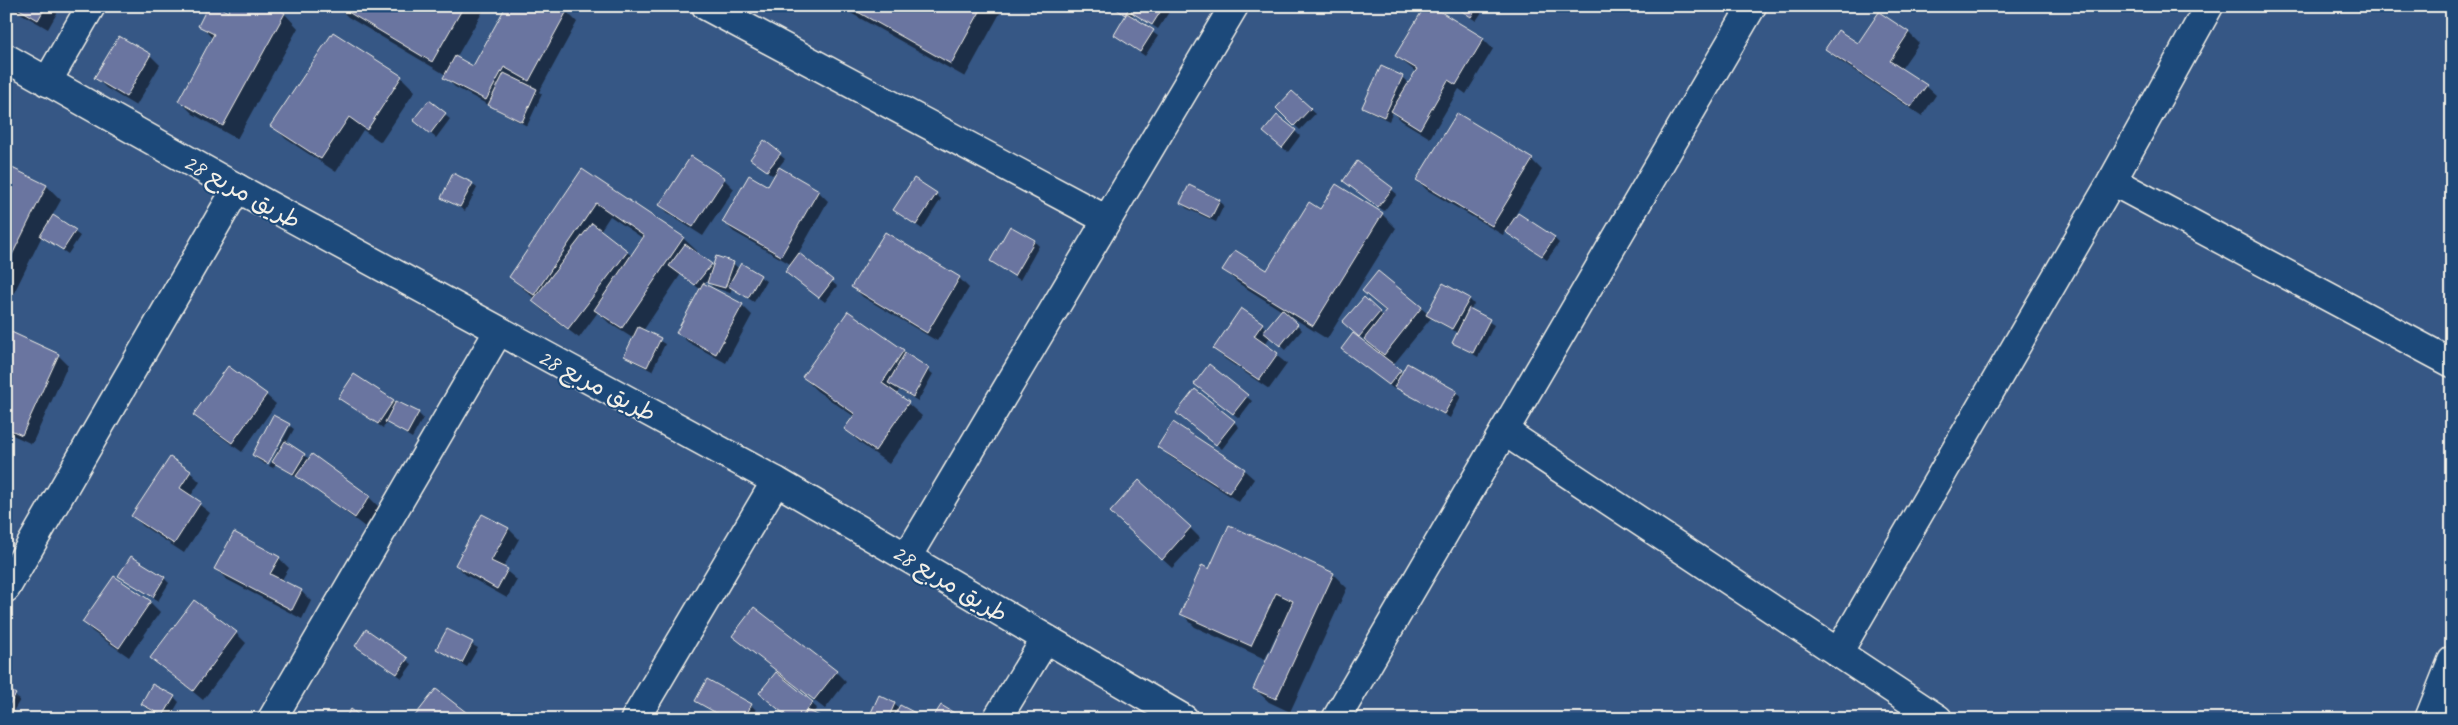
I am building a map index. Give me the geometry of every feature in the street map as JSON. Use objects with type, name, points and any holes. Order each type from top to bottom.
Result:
[{"type":"street","points":[[48,82],[91,6]]},
{"type":"street","points":[[906,557],[1234,6]]},
{"type":"street","points":[[1336,719],[1752,6]]},
{"type":"street","points":[[1838,652],[2112,181],[2209,6]]},
{"type":"street","points":[[723,10],[1107,220]]},
{"type":"street","name":"طريق مربع 28","points":[[6,58],[498,332],[776,481],[1045,640],[1184,719]]},
{"type":"street","points":[[2112,181],[2452,363]]},
{"type":"street","points":[[6,588],[237,188]]},
{"type":"street","points":[[272,719],[498,332]]},
{"type":"street","points":[[1504,431],[1938,719]]},
{"type":"street","points":[[635,719],[776,481]]},
{"type":"street","points":[[997,719],[1045,640]]},
{"type":"street","points":[[2429,719],[2452,661]]},
{"type":"building","points":[[14,6],[46,6],[38,20]]},
{"type":"building","points":[[208,6],[217,6],[228,12],[231,6],[272,6],[285,13],[223,126],[178,101],[214,34],[198,26]]},
{"type":"building","points":[[338,6],[464,6],[432,62]]},
{"type":"building","points":[[506,6],[559,6],[567,11],[529,81],[504,67],[486,100],[443,78],[455,56],[473,66]]},
{"type":"building","points":[[847,6],[983,6],[951,64]]},
{"type":"building","points":[[1112,6],[1130,6],[1125,15]]},
{"type":"building","points":[[1134,6],[1164,6],[1152,25],[1131,12]]},
{"type":"building","points":[[1425,6],[1431,6],[1484,38],[1456,85],[1448,80],[1420,129],[1391,111],[1417,69],[1395,56]]},
{"type":"building","points":[[1454,6],[1478,6],[1471,17]]},
{"type":"building","points":[[1879,12],[1909,32],[1890,61],[1927,85],[1911,107],[1825,49],[1838,30],[1858,43]]},
{"type":"building","points":[[1127,13],[1154,30],[1140,52],[1114,35]]},
{"type":"building","points":[[333,32],[402,76],[367,130],[349,117],[321,159],[270,126]]},
{"type":"building","points":[[119,36],[151,54],[126,97],[94,78]]},
{"type":"building","points":[[1381,66],[1403,76],[1384,117],[1362,107]]},
{"type":"building","points":[[504,73],[537,89],[522,122],[488,105]]},
{"type":"building","points":[[1292,91],[1311,108],[1294,126],[1276,108]]},
{"type":"building","points":[[429,100],[446,113],[430,134],[413,120]]},
{"type":"building","points":[[1457,113],[1533,159],[1492,226],[1416,180]]},
{"type":"building","points":[[1277,115],[1296,130],[1282,148],[1263,132]]},
{"type":"building","points":[[764,140],[781,153],[767,171],[750,159]]},
{"type":"building","points":[[691,156],[725,178],[693,227],[659,205]]},
{"type":"building","points":[[1357,161],[1393,188],[1378,207],[1343,181]]},
{"type":"building","points":[[6,165],[47,185],[6,267]]},
{"type":"building","points":[[779,167],[819,190],[781,256],[722,222],[749,175],[768,186]]},
{"type":"building","points":[[582,169],[684,237],[622,328],[594,310],[644,236],[596,203],[534,295],[509,277]]},
{"type":"building","points":[[453,173],[473,183],[460,207],[441,198]]},
{"type":"building","points":[[914,178],[937,193],[916,225],[893,210]]},
{"type":"building","points":[[1336,184],[1383,213],[1313,326],[1222,270],[1235,250],[1267,270],[1309,202],[1320,209]]},
{"type":"building","points":[[1189,185],[1220,200],[1211,218],[1180,203]]},
{"type":"building","points":[[1518,213],[1555,237],[1542,256],[1505,232]]},
{"type":"building","points":[[53,215],[76,230],[63,250],[40,236]]},
{"type":"building","points":[[592,223],[628,251],[568,329],[532,301]]},
{"type":"building","points":[[1010,226],[1035,240],[1014,276],[990,261]]},
{"type":"building","points":[[885,232],[960,277],[927,333],[851,287]]},
{"type":"building","points":[[685,244],[712,264],[695,285],[669,266]]},
{"type":"building","points":[[799,253],[833,280],[819,298],[785,272]]},
{"type":"building","points":[[716,256],[734,262],[725,288],[707,283]]},
{"type":"building","points":[[741,263],[761,275],[748,298],[728,286]]},
{"type":"building","points":[[1378,271],[1422,307],[1384,355],[1364,339],[1386,311],[1362,291]]},
{"type":"building","points":[[703,283],[743,304],[716,354],[676,333]]},
{"type":"building","points":[[1443,283],[1470,298],[1452,329],[1426,315]]},
{"type":"building","points":[[1364,297],[1380,312],[1359,337],[1342,322]]},
{"type":"building","points":[[1241,308],[1263,323],[1254,336],[1278,353],[1259,380],[1213,349]]},
{"type":"building","points":[[1469,308],[1490,319],[1473,353],[1452,343]]},
{"type":"building","points":[[1282,309],[1298,324],[1280,346],[1263,332]]},
{"type":"building","points":[[848,311],[904,350],[882,383],[909,402],[875,451],[844,429],[855,414],[802,377]]},
{"type":"building","points":[[638,327],[661,338],[647,367],[624,356]]},
{"type":"building","points":[[7,330],[59,354],[22,435],[6,428]]},
{"type":"building","points":[[1353,333],[1401,370],[1389,385],[1341,349]]},
{"type":"building","points":[[905,353],[929,368],[913,397],[888,383]]},
{"type":"building","points":[[1407,363],[1457,391],[1444,414],[1394,387]]},
{"type":"building","points":[[1209,364],[1248,395],[1233,414],[1194,384]]},
{"type":"building","points":[[228,366],[267,394],[232,443],[193,415]]},
{"type":"building","points":[[354,374],[394,400],[378,424],[338,398]]},
{"type":"building","points":[[1195,389],[1235,421],[1216,445],[1176,413]]},
{"type":"building","points":[[396,401],[419,412],[407,434],[385,422]]},
{"type":"building","points":[[273,415],[290,424],[268,464],[252,455]]},
{"type":"building","points":[[1173,422],[1245,469],[1229,493],[1157,447]]},
{"type":"building","points":[[285,441],[305,454],[293,474],[272,462]]},
{"type":"building","points":[[312,454],[370,496],[355,518],[296,476]]},
{"type":"building","points":[[170,457],[191,471],[180,488],[201,502],[174,544],[131,516]]},
{"type":"building","points":[[1139,480],[1191,527],[1162,560],[1110,512]]},
{"type":"building","points":[[482,514],[509,528],[491,561],[508,569],[497,589],[455,565]]},
{"type":"building","points":[[1229,525],[1334,573],[1276,699],[1253,689],[1293,601],[1276,593],[1251,646],[1180,614],[1202,565],[1209,569]]},
{"type":"building","points":[[234,532],[280,557],[270,574],[302,590],[292,610],[214,569]]},
{"type":"building","points":[[131,556],[165,577],[153,597],[118,576]]},
{"type":"building","points":[[114,576],[151,601],[119,648],[82,622]]},
{"type":"building","points":[[194,600],[237,632],[193,691],[150,658]]},
{"type":"building","points":[[754,607],[837,671],[814,700],[732,636]]},
{"type":"building","points":[[366,629],[408,658],[397,674],[355,646]]},
{"type":"building","points":[[447,629],[473,642],[462,663],[436,649]]},
{"type":"building","points":[[776,672],[813,702],[800,719],[790,719],[759,693]]},
{"type":"building","points":[[707,679],[752,704],[744,719],[727,719],[695,701]]},
{"type":"building","points":[[152,684],[175,696],[163,716],[141,704]]},
{"type":"building","points":[[6,688],[16,694],[6,710]]},
{"type":"building","points":[[436,689],[475,719],[416,719],[414,717]]},
{"type":"building","points":[[879,695],[895,703],[888,719],[868,719]]},
{"type":"building","points":[[900,705],[923,717],[922,719],[892,719]]},
{"type":"building","points":[[941,705],[961,717],[960,719],[932,719]]},
{"type":"building","points":[[351,709],[364,719],[344,719]]},
{"type":"building","points":[[807,710],[826,719],[803,719]]}]
